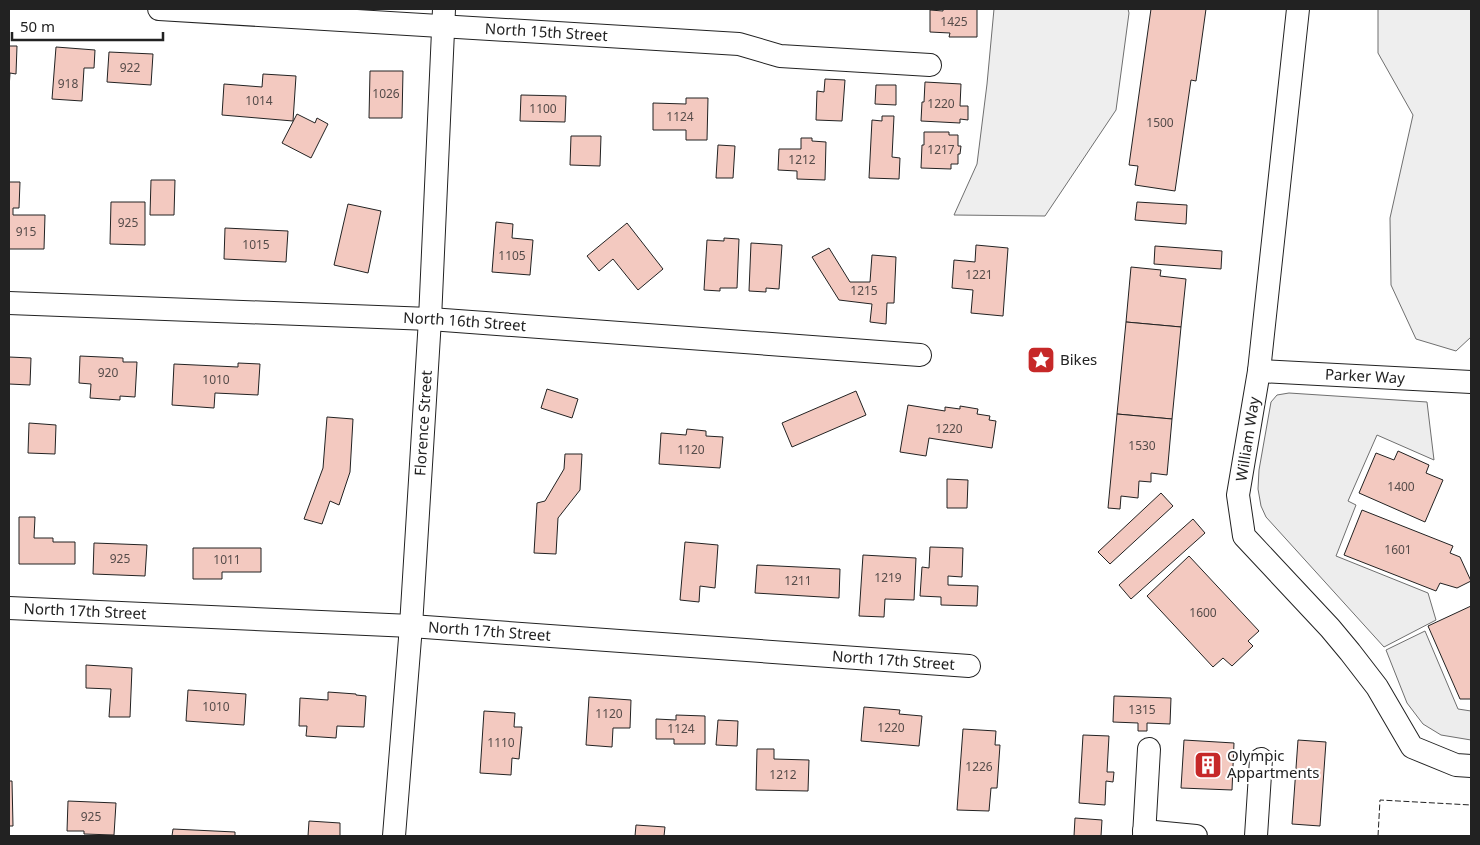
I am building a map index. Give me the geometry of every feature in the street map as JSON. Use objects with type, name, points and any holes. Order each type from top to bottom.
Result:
[{"type":"street","name":"North 15th Street","points":[[159,9],[444,18],[739,44],[780,56],[930,65]]},
{"type":"street","name":"William Way","points":[[1298,9],[1259,371],[1238,495],[1244,536],[1330,628],[1355,659],[1377,687],[1412,747],[1456,765],[1471,766]]},
{"type":"street","name":"Florence Street","points":[[394,836],[412,626],[430,318],[444,18]]},
{"type":"street","name":"North 16th Street","points":[[9,303],[430,318],[920,355]]},
{"type":"street","name":"Parker Way","points":[[1259,371],[1471,382]]},
{"type":"street","name":"North 17th Street","points":[[9,608],[412,626],[969,666]]},
{"type":"street","points":[[1149,749],[1144,834],[1196,836]]},
{"type":"street","points":[[1256,836],[1261,759]]},
{"type":"shaded area","points":[[994,9],[1128,9],[1129,13],[1116,110],[1045,216],[954,215],[977,164]]},
{"type":"shaded area","points":[[1378,9],[1471,9],[1471,337],[1456,351],[1416,339],[1391,285],[1390,218],[1413,115],[1378,53]]},
{"type":"shaded area","points":[[1289,393],[1427,402],[1434,460],[1377,435],[1348,501],[1356,505],[1336,556],[1428,593],[1436,620],[1384,647],[1266,517],[1261,506],[1258,489],[1259,470],[1271,402],[1277,395]]},
{"type":"shaded area","points":[[1425,631],[1458,709],[1471,711],[1471,740],[1441,735],[1423,724],[1407,703],[1386,650]]},
{"type":"building","points":[[943,9],[977,9],[977,37],[949,37],[950,33],[930,32],[930,10],[943,11]]},
{"type":"building","points":[[1151,9],[1206,9],[1196,81],[1191,80],[1175,191],[1135,185],[1138,166],[1129,165]]},
{"type":"building","points":[[9,46],[17,46],[16,74],[10,73],[9,89]]},
{"type":"building","points":[[56,47],[95,50],[94,68],[84,68],[82,101],[52,99]]},
{"type":"building","points":[[109,52],[153,54],[151,85],[107,82]]},
{"type":"building","points":[[370,71],[403,71],[402,118],[369,118]]},
{"type":"building","points":[[263,74],[296,76],[293,121],[222,115],[224,84],[262,87]]},
{"type":"building","points":[[825,79],[845,80],[842,121],[816,120],[817,91],[824,92]]},
{"type":"building","points":[[925,82],[961,84],[960,106],[968,106],[968,120],[960,119],[960,123],[921,121]]},
{"type":"building","points":[[876,85],[896,85],[896,105],[875,104]]},
{"type":"building","points":[[521,95],[566,96],[565,122],[520,121]]},
{"type":"building","points":[[686,98],[708,98],[707,140],[686,140],[686,130],[653,130],[653,103],[686,104]]},
{"type":"building","points":[[297,114],[315,123],[317,118],[328,124],[311,158],[282,143]]},
{"type":"building","points":[[882,116],[894,116],[892,157],[900,158],[899,179],[869,178],[872,120],[882,121]]},
{"type":"building","points":[[924,132],[949,132],[949,135],[958,135],[958,146],[961,146],[960,154],[958,154],[958,164],[951,164],[951,169],[921,168]]},
{"type":"building","points":[[571,136],[601,136],[600,166],[570,165]]},
{"type":"building","points":[[801,138],[812,138],[812,141],[826,142],[825,180],[797,179],[797,171],[778,170],[779,149],[801,149]]},
{"type":"building","points":[[718,145],[735,146],[733,178],[716,178]]},
{"type":"building","points":[[151,180],[175,180],[174,215],[150,215]]},
{"type":"building","points":[[9,182],[20,182],[19,208],[13,208],[13,215],[45,215],[44,249],[9,249]]},
{"type":"building","points":[[111,202],[145,202],[145,245],[110,244]]},
{"type":"building","points":[[1137,202],[1187,205],[1186,224],[1135,220]]},
{"type":"building","points":[[348,204],[381,211],[368,273],[334,265]]},
{"type":"building","points":[[496,222],[513,224],[512,238],[533,240],[530,275],[492,272]]},
{"type":"building","points":[[627,223],[663,269],[638,290],[613,259],[599,271],[587,256]]},
{"type":"building","points":[[225,228],[288,231],[286,262],[224,259]]},
{"type":"building","points":[[724,238],[739,239],[737,288],[720,288],[720,291],[704,290],[707,240],[724,241]]},
{"type":"building","points":[[751,243],[782,245],[779,289],[766,288],[766,292],[749,291]]},
{"type":"building","points":[[976,245],[1008,248],[1003,316],[971,313],[973,290],[952,288],[954,260],[975,262]]},
{"type":"building","points":[[1155,246],[1222,251],[1221,269],[1154,264]]},
{"type":"building","points":[[829,248],[850,282],[870,282],[872,255],[896,257],[894,303],[887,303],[886,324],[870,322],[872,304],[839,300],[812,257]]},
{"type":"building","points":[[1131,267],[1161,270],[1160,276],[1186,279],[1181,327],[1126,322]]},
{"type":"building","points":[[1126,322],[1181,327],[1172,419],[1117,414]]},
{"type":"building","points":[[80,356],[123,358],[123,362],[137,362],[135,397],[120,396],[120,400],[90,398],[91,384],[79,383]]},
{"type":"building","points":[[9,357],[31,358],[30,385],[9,384]]},
{"type":"building","points":[[238,363],[260,364],[258,395],[215,393],[214,408],[172,405],[174,364],[238,367]]},
{"type":"building","points":[[547,389],[578,399],[572,418],[541,408]]},
{"type":"building","points":[[856,391],[866,415],[792,447],[782,423]]},
{"type":"building","points":[[908,405],[945,411],[945,407],[960,409],[960,406],[978,409],[977,414],[990,416],[989,420],[996,421],[992,448],[929,438],[926,456],[900,452]]},
{"type":"building","points":[[1117,414],[1172,419],[1167,475],[1151,473],[1151,482],[1139,481],[1138,498],[1121,496],[1120,509],[1108,508]]},
{"type":"building","points":[[327,417],[353,419],[350,472],[339,505],[330,501],[322,524],[304,519],[323,468]]},
{"type":"building","points":[[29,423],[56,425],[55,454],[28,453]]},
{"type":"building","points":[[687,429],[706,431],[706,436],[723,437],[720,468],[659,464],[661,433],[686,435]]},
{"type":"building","points":[[1398,451],[1429,465],[1426,473],[1443,480],[1425,522],[1359,493],[1376,453],[1394,460]]},
{"type":"building","points":[[565,454],[582,454],[580,490],[558,518],[556,554],[534,553],[537,503],[545,501],[564,469]]},
{"type":"building","points":[[947,479],[968,480],[967,508],[947,508]]},
{"type":"building","points":[[1161,493],[1173,506],[1110,564],[1098,552]]},
{"type":"building","points":[[1362,510],[1453,546],[1450,553],[1460,557],[1471,581],[1457,588],[1440,583],[1436,591],[1344,555]]},
{"type":"building","points":[[19,517],[35,517],[34,538],[53,538],[53,542],[75,542],[75,564],[19,564]]},
{"type":"building","points":[[1193,519],[1205,533],[1131,599],[1119,585]]},
{"type":"building","points":[[685,542],[718,545],[715,588],[700,586],[699,602],[680,600]]},
{"type":"building","points":[[94,543],[147,545],[145,576],[93,574]]},
{"type":"building","points":[[930,547],[963,548],[962,577],[948,576],[948,585],[978,586],[977,606],[941,605],[941,597],[920,596],[922,567],[929,568]]},
{"type":"building","points":[[193,548],[261,548],[261,572],[222,572],[222,579],[193,579]]},
{"type":"building","points":[[863,555],[916,558],[914,600],[885,599],[884,617],[859,616]]},
{"type":"building","points":[[1189,556],[1259,631],[1248,641],[1253,646],[1232,666],[1223,658],[1213,667],[1147,596]]},
{"type":"building","points":[[757,565],[840,569],[839,598],[755,593]]},
{"type":"building","points":[[1471,606],[1471,699],[1460,699],[1428,626]]},
{"type":"building","points":[[86,665],[132,668],[130,717],[109,717],[111,689],[86,688]]},
{"type":"building","points":[[188,690],[246,694],[244,725],[186,721]]},
{"type":"building","points":[[328,692],[366,696],[364,727],[337,726],[336,738],[306,736],[307,726],[299,726],[300,698],[328,700]]},
{"type":"building","points":[[1114,696],[1171,698],[1170,724],[1147,723],[1147,731],[1138,731],[1138,723],[1113,722]]},
{"type":"building","points":[[589,697],[631,700],[630,728],[613,728],[612,747],[586,745]]},
{"type":"building","points":[[864,707],[900,710],[899,714],[922,716],[919,746],[861,741]]},
{"type":"building","points":[[484,711],[515,713],[514,727],[522,727],[519,759],[512,758],[511,775],[480,773]]},
{"type":"building","points":[[676,715],[705,716],[705,744],[674,744],[674,739],[656,739],[656,719],[676,720]]},
{"type":"building","points":[[718,720],[738,721],[737,746],[716,745]]},
{"type":"building","points":[[963,729],[996,731],[995,745],[1000,745],[997,788],[991,788],[989,811],[957,810]]},
{"type":"building","points":[[1083,735],[1109,736],[1107,772],[1114,772],[1113,782],[1106,781],[1105,805],[1079,803]]},
{"type":"building","name":"Olympic Appartments","points":[[1184,740],[1234,743],[1232,790],[1181,788]]},
{"type":"building","name":"Olympic Appartments","points":[[1298,740],[1326,742],[1320,826],[1292,824]]},
{"type":"building","points":[[757,749],[774,749],[774,759],[809,760],[808,791],[756,790]]},
{"type":"building","points":[[9,781],[12,781],[13,826],[9,826]]},
{"type":"building","points":[[68,801],[116,803],[114,835],[84,834],[84,831],[67,831]]},
{"type":"building","points":[[1075,818],[1102,820],[1101,836],[1074,836]]},
{"type":"building","points":[[309,821],[340,823],[340,836],[308,836]]},
{"type":"building","points":[[636,825],[665,827],[664,836],[635,836]]},
{"type":"building","points":[[173,829],[235,832],[235,836],[172,836]]},
{"type":"fence","points":[[1378,836],[1380,800],[1471,805]]},
{"type":"place","name":"Bikes","points":[[1041,360]]},
{"type":"place","name":"Olympic Appartments","points":[[1208,765]]}]
